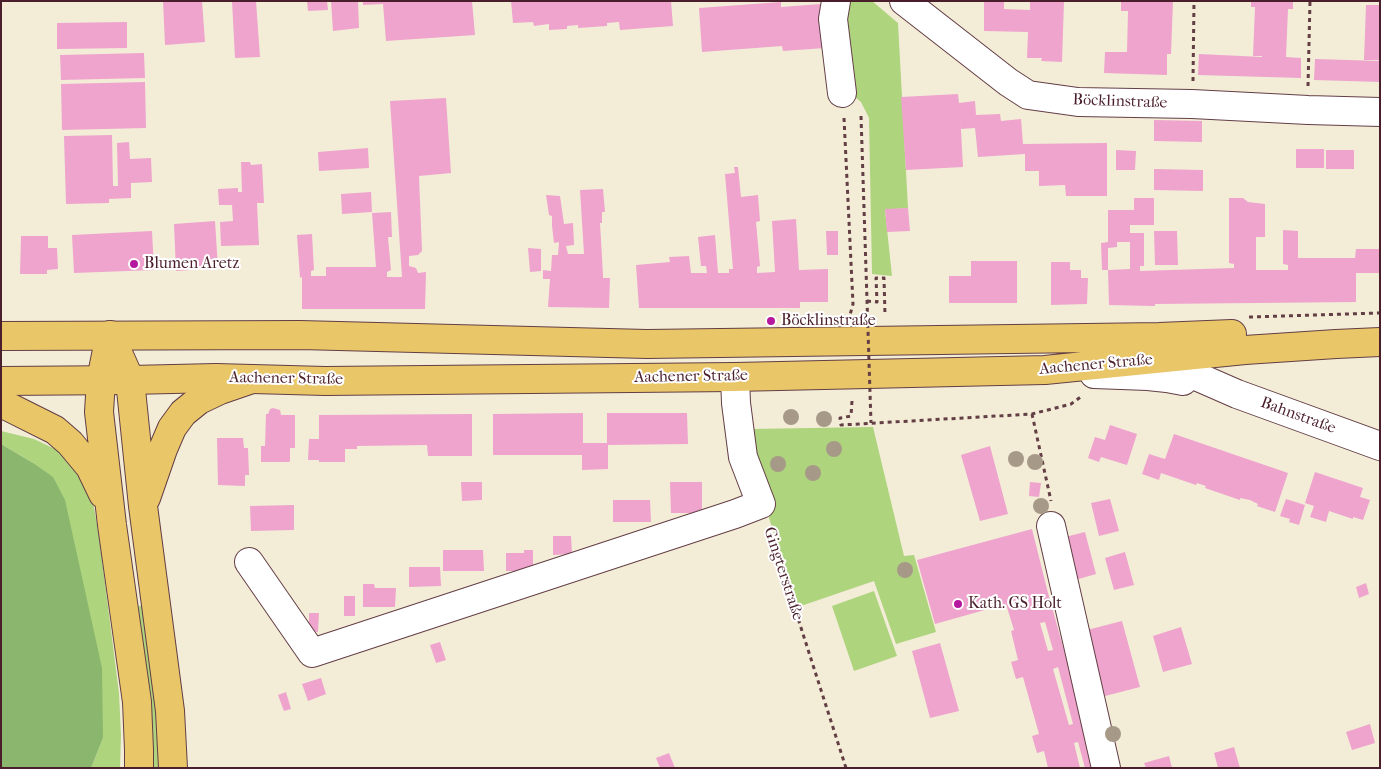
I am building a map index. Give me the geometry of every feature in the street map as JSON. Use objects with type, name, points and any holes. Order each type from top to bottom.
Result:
[{"type":"main road","name":"Aachener Straße","points":[[1,336],[300,335],[647,344],[1159,337],[1380,328]]},
{"type":"main road","points":[[110,335],[101,380],[99,412],[112,525],[137,702],[138,768]]},
{"type":"main road","points":[[110,335],[130,380],[143,506],[170,711],[173,768]]},
{"type":"main road","name":"Aachener Straße","points":[[1,381],[216,378],[335,381],[735,377],[1045,370],[1245,350],[1380,342]]},
{"type":"main road","points":[[143,506],[162,449],[172,428],[183,413],[199,400],[220,390],[252,379]]},
{"type":"main road","points":[[1,403],[55,430],[82,456],[102,492],[112,525]]},
{"type":"street","points":[[836,1],[833,19],[842,93]]},
{"type":"street","name":"Böcklinstraße","points":[[904,1],[1008,82],[1028,95],[1078,102],[1192,104],[1380,112]]},
{"type":"street","name":"Bahnstraße","points":[[1081,338],[1158,359],[1218,386],[1380,446]]},
{"type":"street","name":"Bahnstraße","points":[[1045,370],[1167,378],[1218,386]]},
{"type":"street","points":[[248,562],[312,653],[726,518],[761,504],[743,457],[736,403],[735,377]]},
{"type":"street","points":[[1051,526],[1106,768]]},
{"type":"path","points":[[1192,104],[1194,1]]},
{"type":"path","points":[[1308,110],[1310,1]]},
{"type":"path","points":[[842,93],[854,304],[850,316]]},
{"type":"path","points":[[861,116],[871,423]]},
{"type":"path","points":[[868,301],[877,302],[876,278],[884,278],[885,316]]},
{"type":"path","points":[[852,401],[852,416],[840,418],[841,425],[1032,414],[1071,404],[1085,392]]},
{"type":"path","points":[[1032,414],[1051,497],[1051,526]]},
{"type":"path","name":"Gingterstraße","points":[[761,504],[846,768]]},
{"type":"green space","points":[[851,1],[872,1],[898,23],[908,208],[885,210],[892,276],[872,274],[869,118],[861,102],[848,91],[846,6]]},
{"type":"green space","points":[[873,427],[904,556],[914,555],[936,632],[896,644],[874,581],[798,607],[769,518],[750,429]]},
{"type":"green space","points":[[1,431],[34,439],[55,449],[71,463],[85,483],[93,502],[119,693],[120,768],[91,768],[103,738],[33,463],[1,444]]},
{"type":"green space","points":[[1,444],[53,477],[65,500],[102,668],[103,738],[91,768],[1,768]]},
{"type":"green space","points":[[874,591],[897,656],[854,671],[832,606]]},
{"type":"green space","points":[[143,605],[163,746],[162,768],[148,768],[137,607]]},
{"type":"building","points":[[163,1],[202,1],[205,42],[165,45]]},
{"type":"building","points":[[232,1],[256,1],[260,57],[235,58]]},
{"type":"building","points":[[307,1],[327,1],[328,10],[308,11]]},
{"type":"building","points":[[331,1],[358,1],[359,28],[333,31]]},
{"type":"building","points":[[363,1],[472,1],[475,35],[386,41],[383,4],[363,5]]},
{"type":"building","points":[[511,1],[671,1],[673,26],[620,30],[619,22],[607,23],[607,26],[578,28],[578,25],[567,26],[567,29],[549,30],[549,24],[534,26],[533,22],[513,23]]},
{"type":"building","points":[[984,1],[1004,1],[1004,9],[1030,10],[1030,1],[1064,1],[1062,62],[1041,61],[1042,58],[1027,58],[1028,32],[984,31]]},
{"type":"building","points":[[1121,1],[1173,1],[1171,54],[1167,54],[1167,75],[1104,73],[1105,52],[1127,52],[1128,11],[1121,11]]},
{"type":"building","points":[[1251,1],[1293,1],[1293,9],[1288,9],[1286,57],[1301,58],[1301,78],[1198,75],[1199,54],[1262,57],[1253,56],[1255,7],[1251,7]]},
{"type":"building","points":[[781,2],[781,7],[821,4],[825,48],[783,51],[782,46],[702,52],[699,8]]},
{"type":"building","points":[[1366,5],[1380,5],[1380,60],[1364,60]]},
{"type":"building","points":[[127,22],[127,48],[57,49],[57,23]]},
{"type":"building","points":[[144,53],[145,78],[61,80],[60,55]]},
{"type":"building","points":[[1315,59],[1380,61],[1380,82],[1314,80]]},
{"type":"building","points":[[145,82],[146,128],[62,130],[61,84]]},
{"type":"building","points":[[958,94],[959,103],[975,101],[976,115],[1000,114],[1001,121],[1021,119],[1023,144],[1107,143],[1107,196],[1066,196],[1065,185],[1039,186],[1039,171],[1025,171],[1025,154],[978,157],[975,128],[961,129],[960,112],[963,167],[906,170],[901,97]]},
{"type":"building","points":[[446,98],[451,173],[419,176],[422,251],[418,255],[409,256],[409,266],[416,268],[418,273],[426,272],[425,309],[302,309],[302,277],[300,278],[297,235],[312,234],[314,270],[311,271],[311,276],[326,276],[326,267],[376,267],[372,213],[391,212],[392,237],[388,237],[391,270],[387,272],[387,277],[402,277],[390,101]]},
{"type":"building","points":[[1154,120],[1202,121],[1202,142],[1154,141]]},
{"type":"building","points":[[112,135],[113,186],[118,186],[117,143],[129,142],[130,159],[151,158],[152,182],[131,183],[131,198],[109,199],[109,203],[66,204],[64,136]]},
{"type":"building","points":[[368,148],[369,168],[319,171],[318,152]]},
{"type":"building","points":[[1296,149],[1324,149],[1324,168],[1296,168]]},
{"type":"building","points":[[1116,150],[1136,151],[1135,170],[1116,170]]},
{"type":"building","points":[[1326,150],[1354,150],[1354,169],[1326,169]]},
{"type":"building","points":[[241,162],[250,162],[251,165],[262,164],[264,203],[257,203],[259,245],[221,246],[220,222],[233,221],[232,205],[219,205],[218,189],[238,188],[238,192],[242,192]]},
{"type":"building","points":[[734,167],[738,167],[741,197],[758,195],[760,221],[756,222],[760,266],[757,267],[757,273],[775,272],[772,221],[796,219],[799,270],[828,269],[828,302],[800,302],[800,308],[639,308],[636,265],[670,262],[669,257],[689,256],[691,273],[707,273],[706,266],[701,266],[698,237],[715,235],[718,273],[729,273],[729,269],[733,269],[725,174],[735,173]]},
{"type":"building","points":[[1154,169],[1203,170],[1203,191],[1154,190]]},
{"type":"building","points":[[603,189],[605,212],[602,212],[602,223],[600,223],[603,278],[610,278],[609,308],[548,307],[550,279],[543,279],[543,270],[551,271],[552,255],[558,255],[559,242],[554,243],[552,216],[549,215],[546,195],[560,196],[564,224],[573,223],[574,245],[566,246],[568,254],[584,254],[580,190]]},
{"type":"building","points":[[371,192],[372,212],[342,214],[341,194]]},
{"type":"building","points":[[1134,198],[1154,198],[1154,225],[1130,225],[1130,233],[1144,233],[1144,266],[1140,266],[1140,271],[1234,268],[1234,264],[1229,263],[1229,198],[1243,198],[1248,202],[1265,204],[1265,237],[1256,237],[1256,270],[1288,270],[1288,265],[1283,264],[1283,230],[1298,231],[1298,258],[1355,258],[1356,249],[1380,249],[1380,273],[1356,273],[1356,302],[1155,304],[1155,306],[1109,305],[1108,270],[1102,270],[1101,243],[1108,242],[1108,210],[1134,210]],"holes":[[[1117,242],[1130,242],[1130,269],[1108,270],[1108,248],[1117,247]]]},
{"type":"building","points":[[908,208],[910,231],[887,232],[885,209]]},
{"type":"building","points":[[215,221],[218,268],[176,271],[174,224]]},
{"type":"building","points":[[152,231],[154,270],[74,273],[72,235]]},
{"type":"building","points":[[826,231],[838,231],[838,255],[827,255]]},
{"type":"building","points":[[1154,231],[1177,231],[1178,265],[1155,265]]},
{"type":"building","points":[[21,236],[48,236],[48,248],[57,248],[58,269],[47,270],[47,274],[20,274]]},
{"type":"building","points":[[528,248],[541,249],[541,271],[530,272]]},
{"type":"building","points":[[971,261],[1017,261],[1017,303],[949,303],[949,276],[971,276]]},
{"type":"building","points":[[1051,262],[1070,262],[1070,270],[1081,270],[1081,278],[1088,278],[1087,304],[1051,305]]},
{"type":"building","points":[[273,408],[280,410],[281,415],[295,415],[295,448],[290,448],[289,462],[261,462],[261,446],[265,446],[266,414]]},
{"type":"building","points":[[583,413],[583,443],[607,443],[607,413],[687,413],[688,444],[608,445],[608,469],[582,470],[582,455],[493,455],[493,414]]},
{"type":"building","points":[[472,414],[472,456],[428,456],[427,445],[357,446],[357,449],[345,449],[345,462],[308,460],[309,439],[319,439],[319,415]]},
{"type":"building","points":[[1110,425],[1137,434],[1127,465],[1101,457],[1099,462],[1088,458],[1095,437],[1105,440]]},
{"type":"building","points":[[1174,434],[1288,473],[1275,512],[1257,506],[1258,504],[1250,500],[1240,498],[1240,500],[1205,488],[1206,486],[1197,483],[1196,485],[1161,473],[1159,480],[1142,474],[1149,454],[1165,459]]},
{"type":"building","points":[[217,438],[243,438],[244,448],[248,448],[249,475],[245,475],[245,486],[218,485]]},
{"type":"building","points":[[990,446],[1008,514],[980,521],[961,455]]},
{"type":"building","points":[[1315,472],[1363,488],[1360,497],[1370,500],[1363,520],[1353,517],[1353,519],[1329,511],[1326,522],[1310,517],[1314,506],[1305,503]]},
{"type":"building","points":[[461,482],[482,482],[482,500],[462,501]]},
{"type":"building","points":[[670,482],[702,482],[702,513],[671,513]]},
{"type":"building","points":[[1030,482],[1041,483],[1039,497],[1029,496]]},
{"type":"building","points":[[1110,499],[1119,531],[1099,536],[1091,503]]},
{"type":"building","points":[[1286,499],[1305,505],[1299,525],[1289,522],[1290,519],[1280,516]]},
{"type":"building","points":[[613,500],[650,500],[651,522],[613,522]]},
{"type":"building","points":[[294,505],[294,530],[251,531],[250,506]]},
{"type":"building","points":[[1032,529],[1097,768],[1085,768],[1078,742],[1074,743],[1080,768],[1048,768],[1044,751],[1037,753],[1032,736],[1039,734],[1023,677],[1016,679],[1011,662],[1018,660],[1011,631],[1014,630],[1006,604],[935,624],[917,560]],"holes":[[[1045,622],[1053,650],[1048,651],[1040,623]],[[1058,667],[1073,724],[1069,725],[1053,669]]]},
{"type":"building","points":[[1085,532],[1096,574],[1068,582],[1057,539]]},
{"type":"building","points":[[553,536],[571,536],[572,554],[553,555]]},
{"type":"building","points":[[443,550],[483,550],[484,571],[443,571]]},
{"type":"building","points":[[524,550],[533,550],[533,568],[524,568],[524,571],[506,571],[506,553],[524,553]]},
{"type":"building","points":[[1125,552],[1134,585],[1114,590],[1105,558]]},
{"type":"building","points":[[409,567],[440,567],[441,586],[409,587]]},
{"type":"building","points":[[1366,583],[1369,594],[1359,598],[1356,587]]},
{"type":"building","points":[[363,584],[374,584],[375,588],[396,588],[395,607],[363,607]]},
{"type":"building","points":[[344,596],[355,596],[355,616],[344,616]]},
{"type":"building","points":[[309,613],[319,613],[318,632],[309,631]]},
{"type":"building","points":[[1122,621],[1140,687],[1105,696],[1087,630]]},
{"type":"building","points":[[1181,627],[1192,664],[1163,672],[1153,636]]},
{"type":"building","points":[[440,642],[446,660],[436,663],[430,645]]},
{"type":"building","points":[[940,643],[959,711],[930,718],[912,651]]},
{"type":"building","points":[[321,678],[326,694],[308,701],[302,684]]},
{"type":"building","points":[[286,692],[291,709],[284,711],[278,695]]},
{"type":"building","points":[[1370,724],[1375,743],[1352,750],[1346,732]]},
{"type":"building","points":[[1234,747],[1240,768],[1218,768],[1214,753]]},
{"type":"building","points":[[669,753],[675,768],[660,768],[656,758]]},
{"type":"building","points":[[1169,756],[1172,768],[1146,768],[1144,763]]},
{"type":"place","name":"Blumen Aretz","points":[[134,264]]},
{"type":"place","name":"Böcklinstraße","points":[[771,321]]},
{"type":"place","name":"Kath. GS Holt","points":[[958,604]]}]
